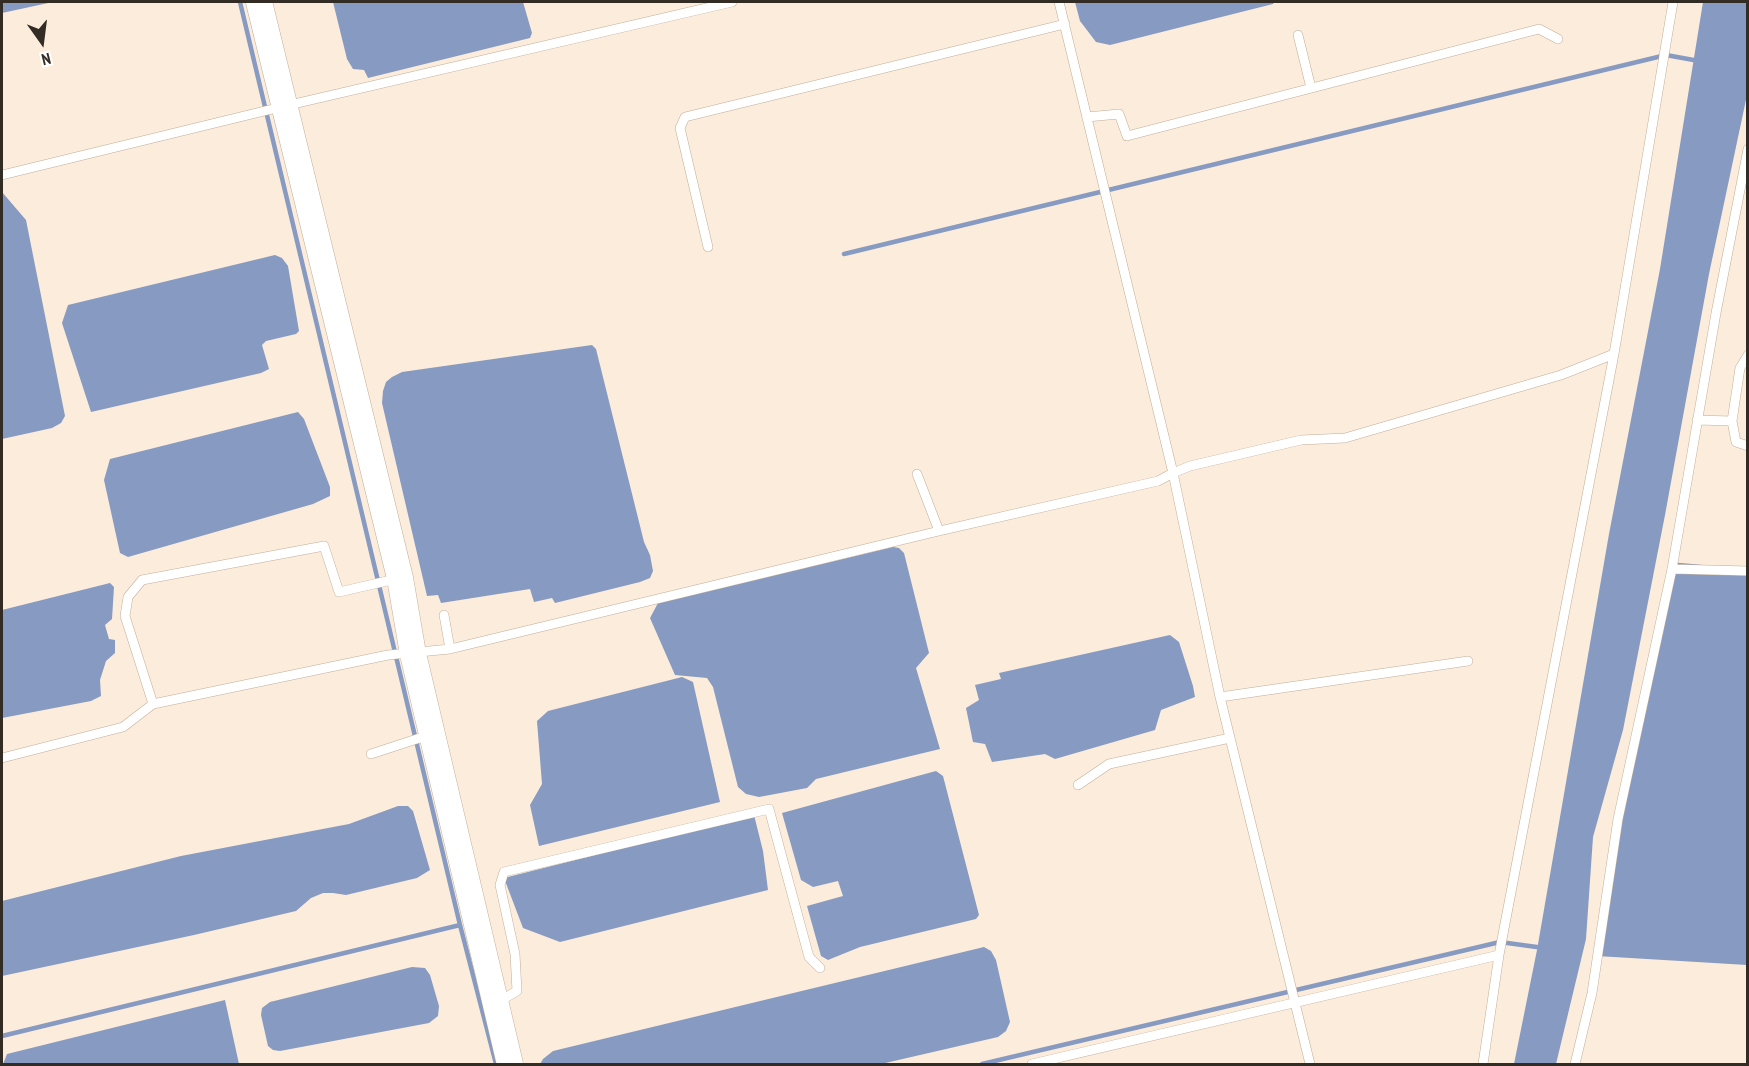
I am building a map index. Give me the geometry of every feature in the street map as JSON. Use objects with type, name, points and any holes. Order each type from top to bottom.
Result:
[{"type":"street","points":[[259,2],[400,578],[413,654],[510,1065]]},
{"type":"lane","points":[[2,175],[285,106],[732,2]]},
{"type":"lane","points":[[1059,2],[1173,472],[1220,697],[1310,1065]]},
{"type":"lane","points":[[1483,1065],[1499,955],[1614,354],[1673,2]]},
{"type":"lane","points":[[708,247],[680,128],[685,117],[1065,24]]},
{"type":"lane","points":[[1087,117],[1119,114],[1127,136],[1539,29],[1558,39]]},
{"type":"lane","points":[[1298,35],[1311,88]]},
{"type":"lane","points":[[1575,1065],[1592,993],[1618,819],[1672,569],[1697,420],[1748,149]]},
{"type":"lane","points":[[2,758],[123,727],[153,704],[388,655],[450,649],[939,531],[1158,481],[1190,466],[1301,440],[1345,438],[1561,375],[1614,354]]},
{"type":"lane","points":[[1748,355],[1740,368],[1732,421],[1736,442],[1748,446]]},
{"type":"lane","points":[[1697,420],[1732,421]]},
{"type":"lane","points":[[916,474],[939,531]]},
{"type":"lane","points":[[153,704],[125,616],[128,597],[142,580],[324,546],[339,592],[400,578]]},
{"type":"lane","points":[[1672,569],[1748,571]]},
{"type":"lane","points":[[444,615],[450,649]]},
{"type":"lane","points":[[1220,697],[1468,661]]},
{"type":"lane","points":[[371,754],[432,734]]},
{"type":"lane","points":[[1078,785],[1110,764],[1230,738]]},
{"type":"lane","points":[[496,1003],[517,991],[515,954],[500,885],[504,872],[769,809],[809,957],[820,968]]},
{"type":"lane","points":[[1032,1065],[1499,955]]},
{"type":"water","points":[[2,2],[53,2],[2,13]]},
{"type":"water","points":[[333,2],[523,2],[532,33],[530,38],[368,78],[364,70],[353,69],[347,59]]},
{"type":"water","points":[[1075,2],[1274,2],[1110,45],[1096,42],[1080,21]]},
{"type":"water","points":[[1703,2],[1747,2],[1747,95],[1709,274],[1623,730],[1593,837],[1586,939],[1556,1064],[1514,1064],[1537,950],[1609,534],[1660,269]]},
{"type":"water","points":[[2,192],[26,220],[65,416],[61,423],[52,428],[2,439]]},
{"type":"water","points":[[275,255],[282,258],[288,266],[299,331],[296,334],[266,341],[262,345],[269,369],[261,373],[91,412],[62,323],[68,305]]},
{"type":"water","points":[[592,345],[596,349],[644,542],[650,555],[653,571],[650,578],[555,603],[552,598],[534,602],[530,589],[441,603],[438,595],[427,596],[382,403],[386,382],[402,372]]},
{"type":"water","points":[[298,412],[304,419],[330,487],[330,496],[313,504],[128,557],[120,553],[104,480],[110,459]]},
{"type":"water","points":[[893,547],[899,548],[904,553],[929,653],[916,668],[940,749],[816,779],[807,788],[759,797],[746,794],[738,787],[713,687],[707,678],[675,675],[650,618],[658,603]]},
{"type":"water","points":[[1670,562],[1747,569],[1747,965],[1597,956]]},
{"type":"water","points":[[110,583],[114,587],[112,619],[105,625],[109,639],[115,640],[115,653],[106,661],[100,680],[101,696],[91,701],[2,718],[2,610]]},
{"type":"water","points":[[1170,635],[1179,642],[1195,697],[1161,710],[1155,730],[1055,759],[1045,754],[992,762],[985,744],[973,742],[966,708],[979,700],[975,685],[1001,679],[999,673]]},
{"type":"water","points":[[682,677],[693,682],[720,802],[539,846],[530,805],[542,784],[537,721],[548,711]]},
{"type":"water","points":[[936,771],[943,776],[979,915],[976,919],[860,947],[828,960],[821,956],[807,906],[843,896],[838,881],[813,887],[801,880],[782,813]]},
{"type":"water","points":[[398,806],[408,806],[413,811],[430,870],[417,878],[346,895],[323,893],[311,898],[296,911],[2,976],[2,901],[181,856],[349,824]]},
{"type":"water","points":[[754,815],[763,851],[768,890],[560,942],[523,928],[504,878]]},
{"type":"water","points":[[984,947],[991,951],[996,960],[1010,1022],[1006,1031],[998,1037],[881,1064],[540,1064],[553,1051]]},
{"type":"water","points":[[412,967],[425,968],[430,975],[439,1006],[438,1016],[429,1023],[280,1051],[268,1046],[261,1015],[262,1008],[270,1002]]},
{"type":"water","points":[[225,1000],[239,1064],[3,1064],[7,1054]]},
{"type":"waterway","points":[[240,2],[460,925]]},
{"type":"waterway","points":[[844,254],[1666,55],[1699,61]]},
{"type":"waterway","points":[[2,1036],[460,925],[496,1064]]},
{"type":"waterway","points":[[982,1064],[1500,942],[1544,948]]}]
